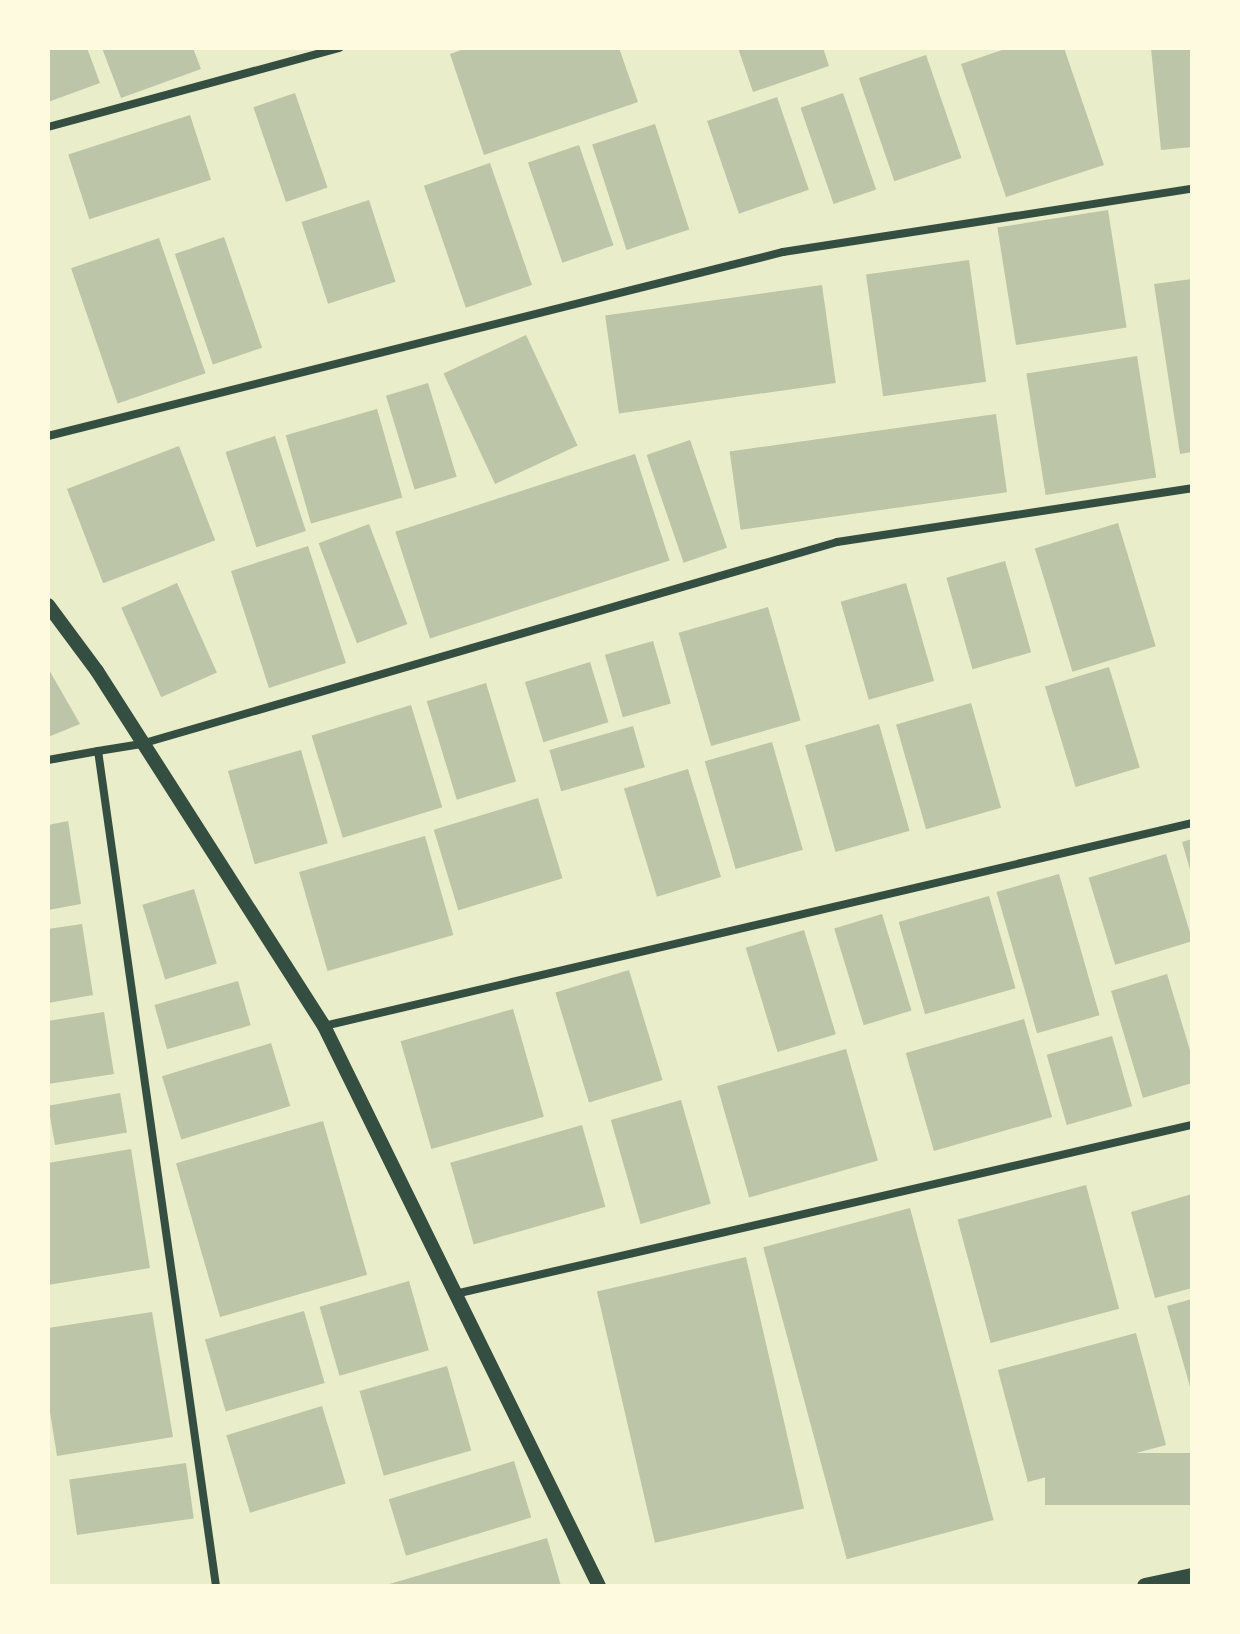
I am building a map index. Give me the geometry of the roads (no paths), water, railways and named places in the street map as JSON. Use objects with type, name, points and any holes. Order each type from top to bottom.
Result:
[{"type":"main road","points":[[1145,1586],[1192,1576]]},
{"type":"street","points":[[48,127],[339,48]]},
{"type":"street","points":[[48,436],[783,252],[1192,189]]},
{"type":"street","points":[[48,760],[141,744],[837,542],[1192,488]]},
{"type":"street","points":[[48,605],[324,1026],[599,1586]]},
{"type":"street","points":[[98,751],[216,1586]]},
{"type":"street","points":[[324,1026],[1192,823]]},
{"type":"street","points":[[454,1294],[1192,1125]]}]
